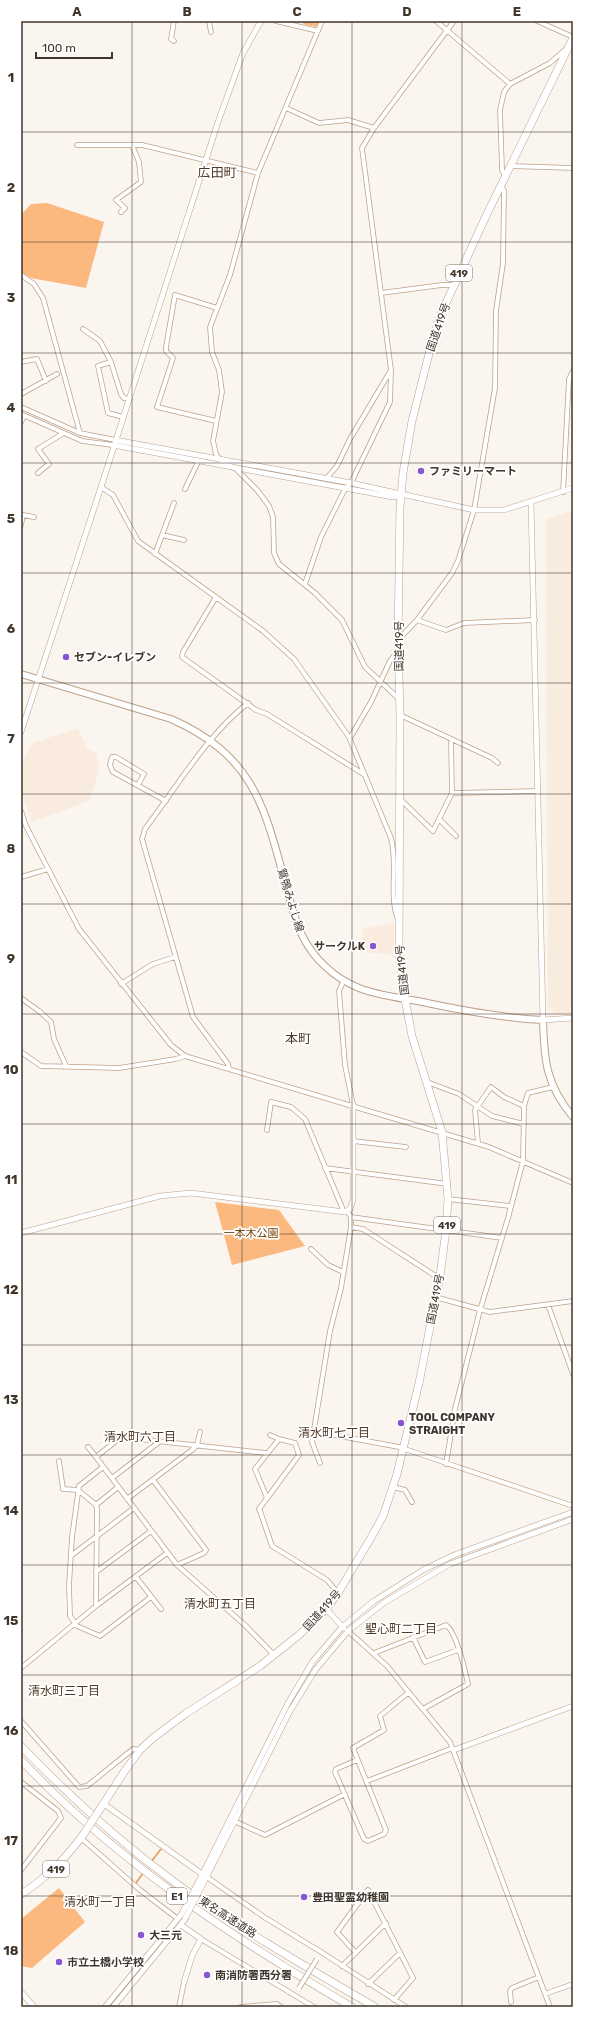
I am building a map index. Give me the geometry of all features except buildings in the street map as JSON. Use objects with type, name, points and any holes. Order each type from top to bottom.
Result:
[{"type":"highway","name":"国道419号","points":[[21,1894],[47,1877],[57,1867],[82,1836],[140,1750],[165,1728],[274,1656],[326,1609],[338,1593],[376,1530],[393,1487],[419,1383],[440,1276],[446,1230],[448,1199],[448,1184],[442,1132],[412,1036],[404,999],[399,953],[400,715],[398,640],[400,508],[403,473],[412,421],[433,338],[454,285],[501,184],[573,38]]},
{"type":"highway","name":"東名高速道路","points":[[21,1746],[87,1811],[130,1848],[178,1884],[244,1928],[375,2007]]},
{"type":"highway","name":"東名高速道路","points":[[21,1760],[81,1818],[149,1875],[237,1937],[352,2007]]},
{"type":"main road","name":"鴛鴨みよし線","points":[[21,674],[171,719],[212,741],[234,761],[257,796],[269,824],[296,924],[304,941],[320,961],[344,980],[370,992],[404,999],[488,1015],[543,1020]]},
{"type":"main road","points":[[543,1020],[545,1061],[553,1087],[573,1117]]},
{"type":"street","points":[[174,21],[171,39],[174,41]]},
{"type":"street","points":[[209,21],[211,32]]},
{"type":"street","points":[[21,732],[218,122],[238,66],[261,21]]},
{"type":"street","points":[[276,21],[318,31]]},
{"type":"street","points":[[322,21],[258,172],[230,275],[210,327],[212,352],[221,381],[222,392],[213,441],[220,460],[236,469],[258,491],[269,506],[273,517],[274,553],[279,564],[305,584],[342,620],[365,667],[399,699]]},
{"type":"street","points":[[436,21],[510,84]]},
{"type":"street","points":[[305,584],[321,537],[344,489],[351,483],[390,402],[391,370],[362,148],[374,128],[454,21]]},
{"type":"street","points":[[537,21],[573,38]]},
{"type":"street","points":[[505,177],[502,170],[500,110],[504,92],[510,84],[550,63],[568,48]]},
{"type":"street","points":[[286,108],[319,123],[348,120],[374,128]]},
{"type":"street","points":[[77,145],[142,145],[258,172]]},
{"type":"street","points":[[121,212],[125,208],[116,200],[141,182],[140,162],[132,145]]},
{"type":"street","points":[[510,166],[573,168]]},
{"type":"street","points":[[398,640],[417,620],[452,573],[458,561],[474,510],[495,388],[496,311],[503,263],[504,191],[501,184]]},
{"type":"street","points":[[21,275],[34,284],[43,298],[80,433]]},
{"type":"street","points":[[381,293],[442,285],[454,285]]},
{"type":"street","points":[[216,421],[157,407],[173,358],[166,351],[166,347],[175,295],[217,308]]},
{"type":"street","points":[[83,329],[100,341],[111,362],[121,394],[124,398],[129,399]]},
{"type":"street","points":[[21,362],[37,359],[46,381]]},
{"type":"street","points":[[111,362],[98,366],[108,413],[123,417]]},
{"type":"street","points":[[326,479],[337,466],[350,439],[391,370]]},
{"type":"street","points":[[563,492],[569,380],[573,371]]},
{"type":"street","points":[[21,394],[57,374]]},
{"type":"street","points":[[21,407],[80,433],[114,443],[198,462],[344,489],[394,497],[402,495]]},
{"type":"street","points":[[21,422],[23,415],[62,434],[82,440],[114,443],[351,483],[474,510],[504,510],[573,488]]},
{"type":"street","points":[[38,473],[49,464],[38,449],[62,434]]},
{"type":"street","points":[[185,489],[198,462]]},
{"type":"street","points":[[101,488],[113,495],[138,541],[263,631],[294,659],[350,738],[388,827],[393,847],[394,895],[395,910],[398,922]]},
{"type":"street","points":[[531,502],[535,620],[543,1020],[573,1018]]},
{"type":"street","points":[[155,554],[174,503]]},
{"type":"street","points":[[21,524],[23,515],[34,517]]},
{"type":"street","points":[[162,535],[184,540]]},
{"type":"street","points":[[216,597],[181,655],[256,710],[267,714],[365,776]]},
{"type":"street","points":[[417,620],[446,630],[464,623],[535,620]]},
{"type":"street","points":[[350,738],[390,661],[398,651]]},
{"type":"street","points":[[229,1068],[228,1064],[195,1022],[142,839],[145,829],[212,741],[236,712],[248,703]]},
{"type":"street","points":[[400,715],[492,758],[498,763]]},
{"type":"street","points":[[399,798],[433,831],[440,820],[452,792],[451,739]]},
{"type":"street","points":[[138,785],[143,775],[142,772],[116,757],[112,757],[110,765],[113,772],[166,801]]},
{"type":"street","points":[[452,792],[538,791]]},
{"type":"street","points":[[21,811],[23,827],[48,869],[79,930],[171,1045],[185,1056],[478,1143],[573,1183]]},
{"type":"street","points":[[440,820],[456,836]]},
{"type":"street","points":[[21,877],[48,869]]},
{"type":"street","points":[[121,984],[153,964],[175,957]]},
{"type":"street","points":[[344,980],[339,991],[345,1065],[353,1105],[353,1200],[346,1212]]},
{"type":"street","points":[[21,998],[39,1010],[50,1022],[54,1039],[66,1066]]},
{"type":"street","points":[[21,1052],[41,1066],[119,1068],[185,1056]]},
{"type":"street","points":[[426,1082],[459,1094],[492,1116],[524,1124]]},
{"type":"street","points":[[478,1143],[475,1110],[492,1086],[504,1097],[524,1106]]},
{"type":"street","points":[[446,1464],[454,1409],[522,1161],[524,1106],[528,1093],[553,1087]]},
{"type":"street","points":[[267,1130],[271,1102],[291,1107],[305,1119],[325,1168],[346,1212],[351,1217],[502,1238]]},
{"type":"street","points":[[353,1141],[406,1147]]},
{"type":"street","points":[[325,1168],[448,1184]]},
{"type":"street","points":[[21,1233],[160,1196],[191,1193],[346,1212]]},
{"type":"street","points":[[448,1199],[510,1206]]},
{"type":"street","points":[[320,1463],[312,1442],[330,1330],[344,1272],[351,1217]]},
{"type":"street","points":[[350,1227],[363,1229],[397,1252],[440,1276]]},
{"type":"street","points":[[311,1249],[328,1265],[344,1272]]},
{"type":"street","points":[[435,1297],[480,1310],[497,1312],[573,1301]]},
{"type":"street","points":[[548,1305],[573,1374]]},
{"type":"street","points":[[315,1428],[318,1432],[403,1449],[573,1506]]},
{"type":"street","points":[[127,1499],[197,1445],[200,1432]]},
{"type":"street","points":[[270,1435],[295,1443],[299,1455],[259,1509],[272,1546],[327,1580],[338,1593]]},
{"type":"street","points":[[96,1457],[121,1437],[266,1453]]},
{"type":"street","points":[[267,1498],[255,1470],[266,1453],[279,1439]]},
{"type":"street","points":[[112,1478],[159,1442]]},
{"type":"street","points":[[88,1447],[176,1565],[246,1626],[274,1656]]},
{"type":"street","points":[[59,1461],[63,1489],[78,1490],[96,1505]]},
{"type":"street","points":[[103,1467],[81,1484],[78,1490],[72,1537],[69,1585],[70,1616],[74,1623],[97,1635],[102,1635],[151,1597]]},
{"type":"street","points":[[153,1480],[206,1550],[204,1553],[176,1565]]},
{"type":"street","points":[[393,1487],[407,1491],[412,1502]]},
{"type":"street","points":[[96,1505],[118,1488]]},
{"type":"street","points":[[96,1505],[96,1606]]},
{"type":"street","points":[[72,1555],[134,1508]]},
{"type":"street","points":[[203,1878],[288,1703],[313,1661],[342,1627],[374,1601],[423,1570],[454,1555],[573,1512]]},
{"type":"street","points":[[105,2007],[182,1918],[234,1821],[290,1711],[307,1682],[327,1655],[348,1631],[385,1602],[450,1564],[573,1519]]},
{"type":"street","points":[[96,1572],[151,1531]]},
{"type":"street","points":[[21,1668],[74,1623],[167,1553]]},
{"type":"street","points":[[136,1577],[161,1609]]},
{"type":"street","points":[[326,1609],[342,1627],[387,1666],[450,1742],[550,2007]]},
{"type":"street","points":[[374,1654],[446,1625],[449,1627],[458,1650],[468,1684],[423,1709]]},
{"type":"street","points":[[413,1637],[425,1662],[458,1650]]},
{"type":"street","points":[[357,1760],[335,1771],[364,1839],[368,1840],[384,1834],[386,1830],[353,1748],[384,1730],[380,1716],[408,1692]]},
{"type":"street","points":[[367,1781],[450,1749],[454,1750],[573,1706]]},
{"type":"street","points":[[21,1721],[79,1788],[87,1786],[133,1749],[140,1750]]},
{"type":"street","points":[[21,1782],[58,1811],[61,1818],[21,1870]]},
{"type":"street","points":[[234,1821],[265,1835],[346,1794]]},
{"type":"street","points":[[102,1807],[203,1878],[406,2007]]},
{"type":"street","points":[[82,1836],[140,1890],[182,1918]]},
{"type":"street","points":[[356,1953],[337,1932],[366,1890],[369,1890],[413,1978],[394,2000]]},
{"type":"street","points":[[113,2007],[181,1925],[182,1918]]},
{"type":"street","points":[[342,1966],[386,1923]]},
{"type":"street","points":[[181,1925],[201,1939],[314,2007]]},
{"type":"street","points":[[179,2007],[184,1982],[192,1956],[201,1939]]},
{"type":"street","points":[[294,1996],[321,1952]]},
{"type":"street","points":[[368,1984],[400,1953]]},
{"type":"street","points":[[511,2002],[510,1991],[512,1988],[539,1977]]},
{"type":"street","points":[[545,1994],[573,1984]]},
{"type":"street","points":[[21,1992],[34,2007]]},
{"type":"street","points":[[240,2007],[277,2004],[281,2007]]},
{"type":"shaded area","points":[[573,510],[573,1014],[555,1014],[548,1007],[546,520]]},
{"type":"shaded area","points":[[78,728],[87,749],[96,753],[100,769],[89,801],[32,822],[21,791],[21,765],[28,750],[33,743]]},
{"type":"shaded area","points":[[394,922],[394,956],[381,953],[366,953],[362,940],[363,929]]},
{"type":"green space","points":[[304,21],[320,21],[316,27],[303,24]]},
{"type":"green space","points":[[47,203],[104,222],[86,288],[31,278],[21,272],[21,215],[31,204]]},
{"type":"green space","name":"一本木公園","points":[[215,1202],[279,1210],[305,1246],[232,1265]]},
{"type":"green space","points":[[59,1888],[85,1922],[32,1968],[21,1966],[21,1919]]},
{"type":"waterway","points":[[151,1862],[161,1849]]},
{"type":"waterway","points":[[136,1883],[143,1873]]},
{"type":"place","name":"ファミリーマート","points":[[421,471]]},
{"type":"place","name":"セブン-イレブン","points":[[66,657]]},
{"type":"place","name":"サークルK","points":[[373,946]]},
{"type":"place","name":"TOOL COMPANY STRAIGHT","points":[[401,1423]]},
{"type":"place","name":"豊田聖霊幼稚園","points":[[304,1897]]},
{"type":"place","name":"大三元","points":[[141,1935]]},
{"type":"place","name":"市立土橋小学校","points":[[59,1962]]},
{"type":"place","name":"南消防署西分署","points":[[207,1975]]},
{"type":"district","name":"広田町","points":[[217,172]]},
{"type":"district","name":"本町","points":[[298,1038]]},
{"type":"district","name":"清水町七丁目","points":[[334,1433]]},
{"type":"district","name":"清水町六丁目","points":[[140,1437]]},
{"type":"district","name":"清水町五丁目","points":[[220,1604]]},
{"type":"district","name":"聖心町二丁目","points":[[401,1629]]},
{"type":"district","name":"清水町三丁目","points":[[64,1691]]},
{"type":"district","name":"清水町一丁目","points":[[100,1902]]}]
